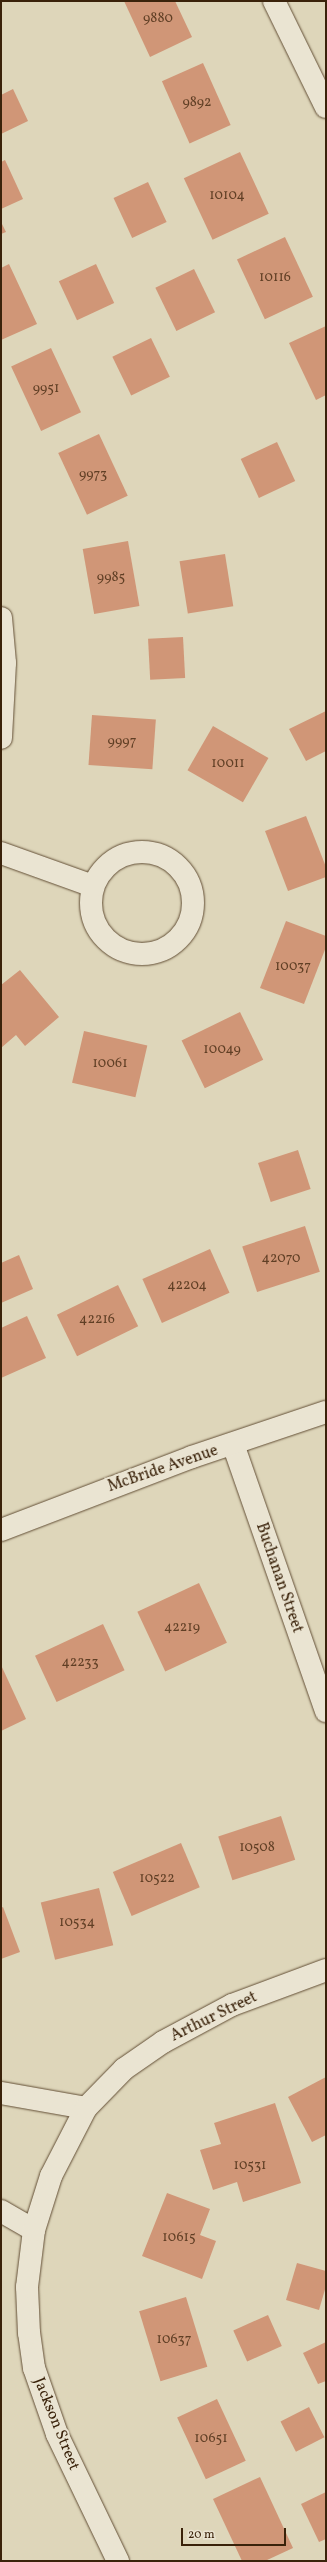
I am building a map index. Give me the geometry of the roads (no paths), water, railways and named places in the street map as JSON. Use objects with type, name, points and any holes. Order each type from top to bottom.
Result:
[{"type":"street","points":[[274,1],[326,107]]},
{"type":"street","points":[[1,618],[5,663],[1,738]]},
{"type":"street","points":[[146,851],[163,855],[177,865],[188,878],[193,894],[193,911],[187,927],[177,940],[168,947],[146,954],[130,952],[114,945],[101,934],[93,919],[90,903],[93,886],[102,871],[114,860],[130,853],[146,851]]},
{"type":"street","points":[[1,853],[93,886]]},
{"type":"street","name":"McBride Avenue","points":[[1,1530],[99,1491],[326,1412]]},
{"type":"street","name":"Buchanan Street","points":[[233,1444],[326,1711]]},
{"type":"street","name":"Arthur Street","points":[[112,2082],[124,2069],[163,2042],[232,2005],[326,1970]]},
{"type":"street","name":"Jackson Street","points":[[112,2082],[86,2108],[51,2176],[34,2230],[27,2287],[29,2333],[34,2368],[57,2434],[118,2561]]},
{"type":"street","points":[[1,2093],[86,2108]]},
{"type":"street","points":[[1,2210],[34,2230]]}]
